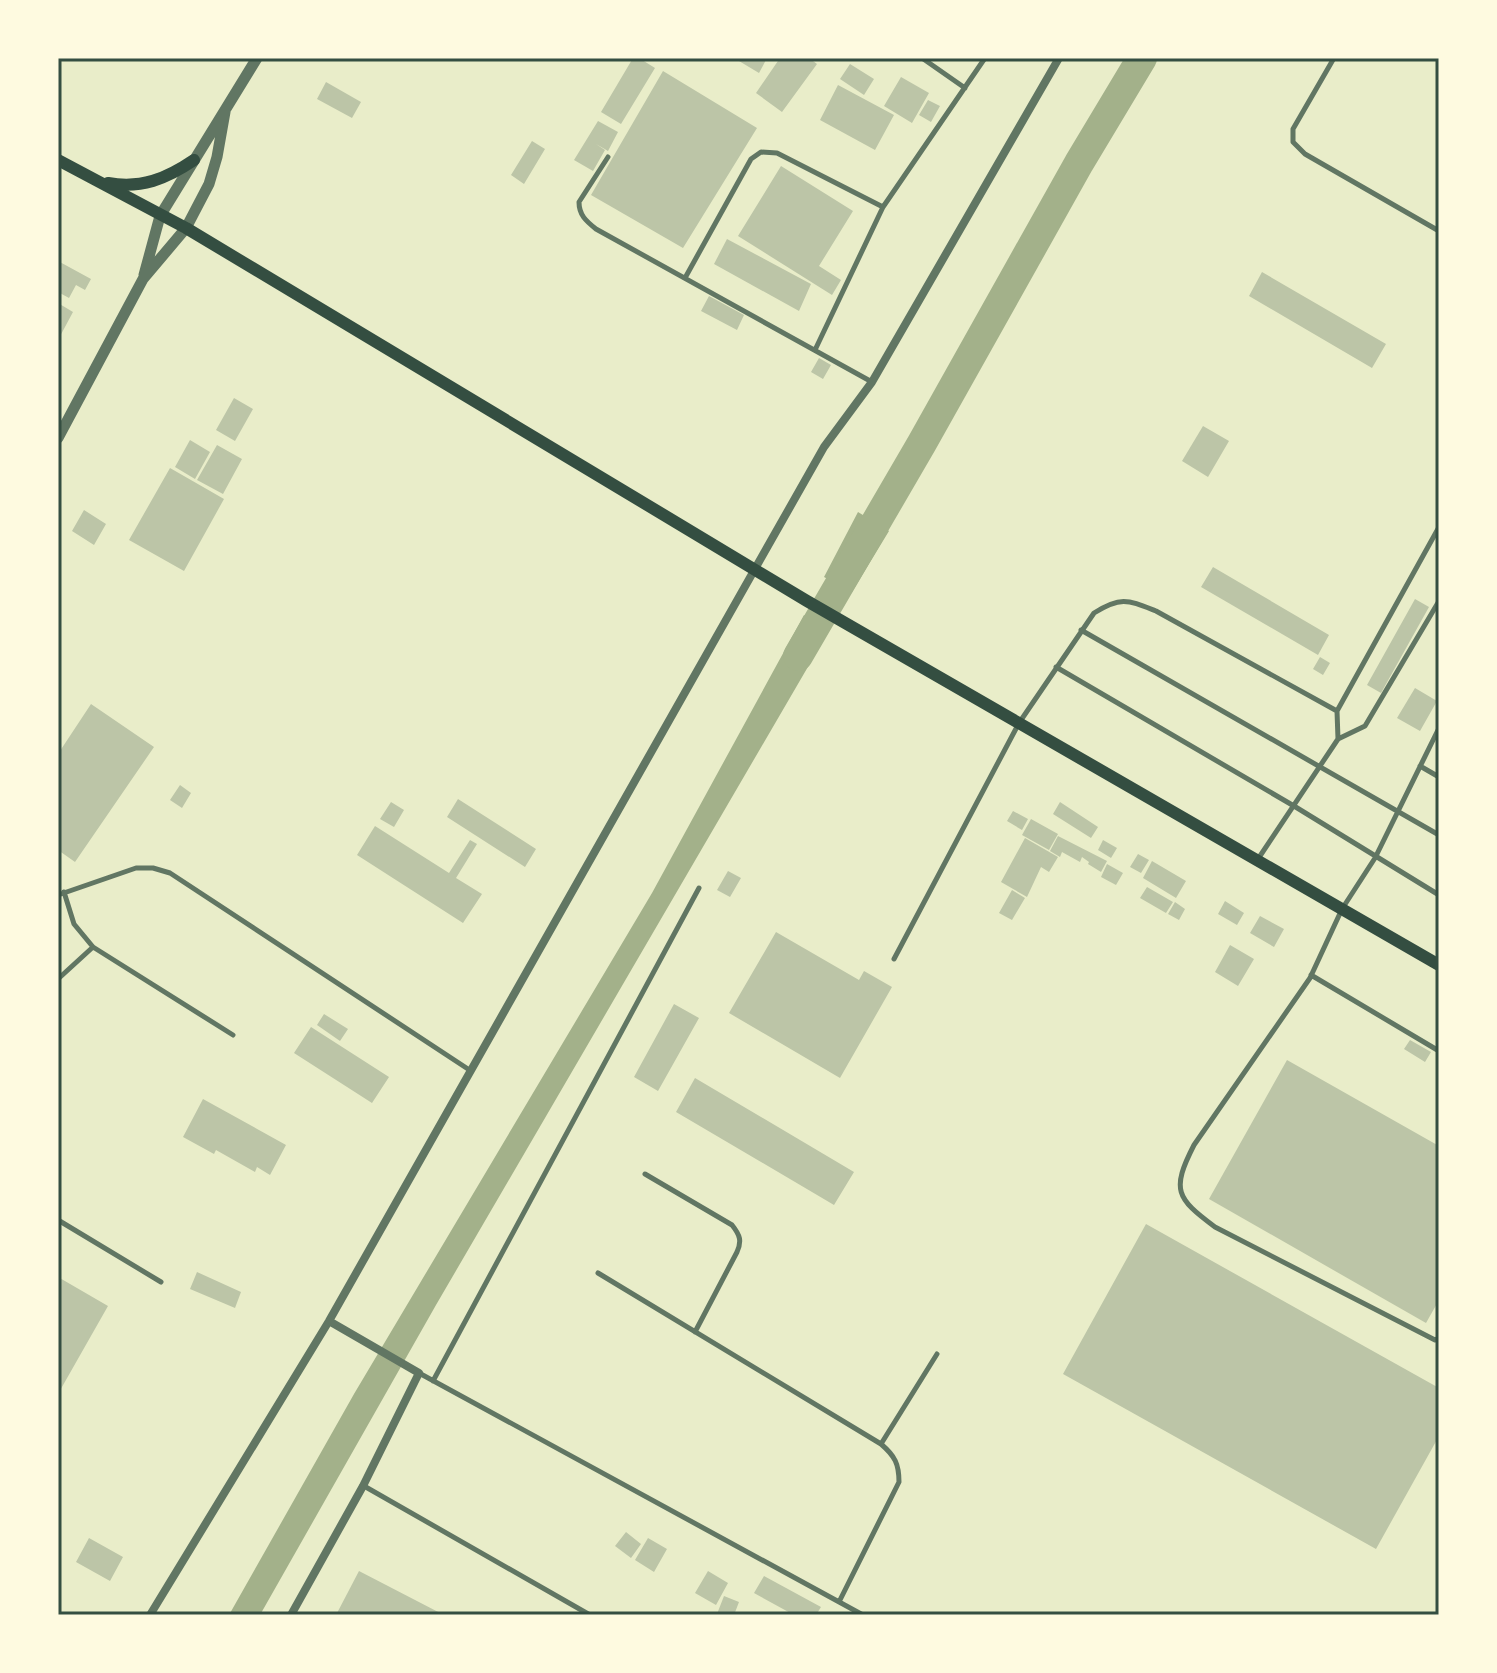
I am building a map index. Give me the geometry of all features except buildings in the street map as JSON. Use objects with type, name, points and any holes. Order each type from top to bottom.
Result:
[{"type":"main road","points":[[58,160],[186,228],[807,601],[1439,965]]},
{"type":"main road","points":[[94,181],[140,185],[174,173],[194,160]]},
{"type":"street","points":[[143,279],[160,216],[257,58]]},
{"type":"street","points":[[150,1615],[329,1321],[824,447],[872,382],[1059,58]]},
{"type":"street","points":[[58,438],[143,279],[186,228],[213,173],[225,112]]},
{"type":"street","points":[[291,1615],[363,1486],[419,1373],[329,1321]]},
{"type":"lane","points":[[922,58],[965,88]]},
{"type":"lane","points":[[815,350],[883,207],[985,58]]},
{"type":"lane","points":[[1334,58],[1293,129],[1293,142],[1305,154],[1439,231]]},
{"type":"lane","points":[[685,278],[751,159],[761,152],[777,153],[797,162],[883,207]]},
{"type":"lane","points":[[608,157],[579,202],[584,219],[596,229],[872,382]]},
{"type":"lane","points":[[1338,739],[1337,711],[1439,527]]},
{"type":"lane","points":[[894,959],[1019,723],[1081,630],[1094,613],[1111,602],[1132,601],[1156,611],[1337,711]]},
{"type":"lane","points":[[1258,860],[1338,739],[1365,726],[1439,601]]},
{"type":"lane","points":[[1081,630],[1439,835]]},
{"type":"lane","points":[[1056,667],[1439,895]]},
{"type":"lane","points":[[1439,728],[1375,858],[1342,909],[1311,975],[1194,1145],[1181,1170],[1180,1193],[1186,1206],[1215,1227],[1435,1340],[1439,1338]]},
{"type":"lane","points":[[1420,766],[1439,777]]},
{"type":"lane","points":[[233,1035],[93,947],[74,924],[61,894],[136,868],[153,868],[170,873],[471,1072]]},
{"type":"lane","points":[[433,1381],[699,888]]},
{"type":"lane","points":[[58,979],[93,947]]},
{"type":"lane","points":[[1311,975],[1439,1051]]},
{"type":"lane","points":[[645,1174],[732,1225],[739,1233],[741,1243],[737,1252],[695,1332]]},
{"type":"lane","points":[[58,1220],[161,1282]]},
{"type":"lane","points":[[598,1273],[895,1455],[899,1482],[839,1602]]},
{"type":"lane","points":[[881,1444],[937,1354]]},
{"type":"lane","points":[[419,1373],[863,1615]]},
{"type":"lane","points":[[363,1486],[590,1615]]},
{"type":"shaded area","points":[[858,512],[889,531],[852,592],[824,577]]},
{"type":"shaded area","points":[[804,615],[830,629],[436,1305],[260,1615],[229,1615],[354,1394],[652,893]]},
{"type":"waterway","points":[[798,656],[1142,58]]}]
